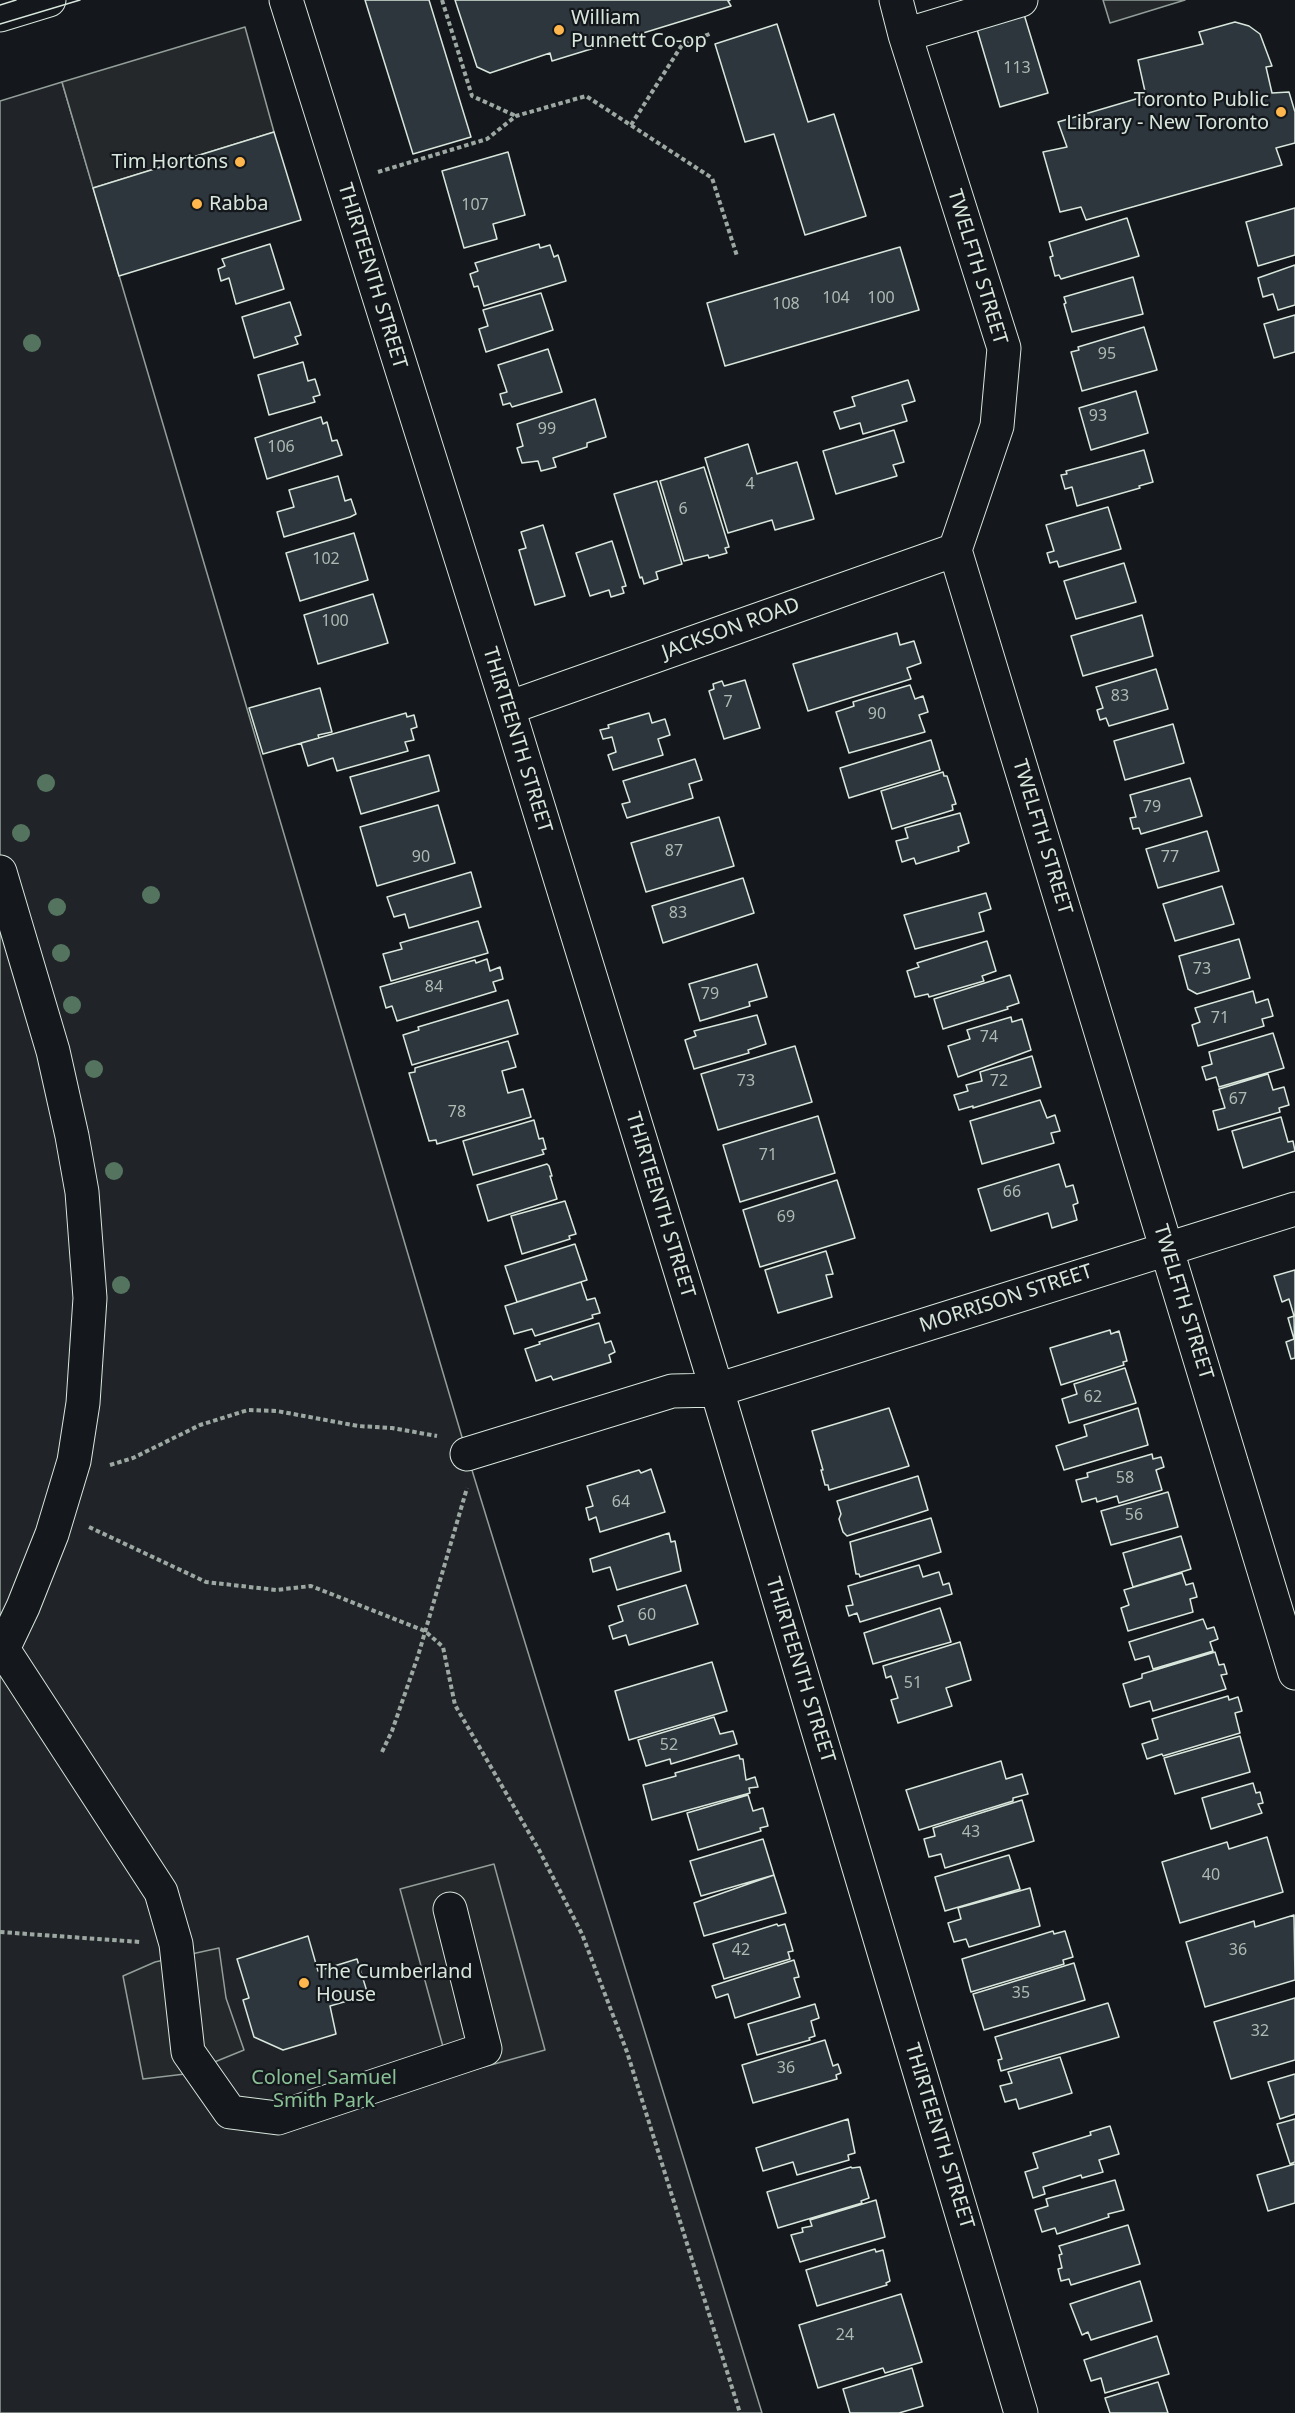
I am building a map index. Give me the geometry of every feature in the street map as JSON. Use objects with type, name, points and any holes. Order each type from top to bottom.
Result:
[{"type":"street","points":[[0,15],[49,0]]},
{"type":"street","name":"THIRTEENTH STREET","points":[[286,0],[508,708],[717,1390],[1021,2413]]},
{"type":"street","name":"TWELFTH STREET","points":[[896,0],[1004,348],[997,426],[955,550],[1295,1673]]},
{"type":"street","points":[[905,35],[1021,0]]},
{"type":"street","name":"JACKSON ROAD","points":[[508,708],[955,550]]},
{"type":"street","points":[[0,872],[53,1051],[72,1136],[82,1192],[90,1298],[85,1382],[74,1461],[58,1513],[23,1607],[2,1650],[161,1892],[176,1944],[188,2052],[230,2112],[278,2118],[484,2049],[450,1909]]},
{"type":"street","name":"MORRISON STREET","points":[[467,1454],[672,1391],[717,1390],[1295,1209]]},
{"type":"path","points":[[442,0],[472,96],[516,116]]},
{"type":"path","points":[[631,125],[682,45],[712,33]]},
{"type":"path","points":[[343,183],[487,139],[516,116],[586,96],[712,178],[737,256]]},
{"type":"path","points":[[74,1461],[97,1466],[115,1466],[200,1425],[249,1410],[277,1411],[346,1424],[392,1428],[445,1438],[467,1454],[469,1476],[466,1499],[392,1731],[382,1752]]},
{"type":"path","points":[[58,1513],[206,1582],[276,1590],[311,1586],[425,1631],[443,1647],[455,1705],[539,1851],[582,1934],[627,2052],[740,2413]]},
{"type":"path","points":[[0,1932],[176,1944]]},
{"type":"green space","name":"Colonel Samuel Smith Park","points":[[62,82],[467,1454],[762,2413],[0,2413],[0,101]]},
{"type":"shaded area","points":[[1103,0],[1185,0],[1110,23]]},
{"type":"shaded area","points":[[245,27],[274,132],[93,188],[62,82]]},
{"type":"shaded area","points":[[494,1864],[545,2050],[451,2076],[400,1889]]},
{"type":"shaded area","points":[[219,1948],[226,1998],[244,2050],[185,2074],[143,2079],[123,1976],[155,1962]]},
{"type":"building","points":[[365,0],[429,0],[471,137],[413,154]]},
{"type":"building","name":"William Punnett Co-op","points":[[455,0],[730,0],[728,1],[731,6],[552,61],[550,53],[490,73],[477,67]]},
{"type":"building","points":[[1023,11],[1048,93],[1000,107],[976,26]]},
{"type":"building","points":[[1235,22],[1249,26],[1260,34],[1272,66],[1266,67],[1272,93],[1289,92],[1295,112],[1295,143],[1276,148],[1282,165],[1086,220],[1081,207],[1060,212],[1043,152],[1067,147],[1058,122],[1146,96],[1138,60],[1203,44],[1199,32]]},
{"type":"building","points":[[777,24],[808,122],[834,114],[866,216],[805,235],[774,134],[745,142],[715,44]]},
{"type":"building","name":"Rabba","points":[[274,132],[301,220],[119,276],[93,188]]},
{"type":"building","points":[[508,152],[525,215],[493,224],[497,239],[464,248],[442,171]]},
{"type":"building","points":[[1295,208],[1295,255],[1258,266],[1246,222]]},
{"type":"building","points":[[1127,218],[1139,256],[1061,279],[1059,275],[1055,276],[1049,242]]},
{"type":"building","points":[[270,244],[284,289],[236,304],[229,278],[221,281],[218,269],[225,266],[222,259]]},
{"type":"building","points":[[539,244],[540,248],[550,245],[554,257],[558,255],[566,281],[484,306],[478,286],[474,287],[470,274],[478,271],[475,263]]},
{"type":"building","points":[[900,247],[919,310],[725,366],[707,303]]},
{"type":"building","points":[[1295,265],[1295,305],[1278,310],[1273,294],[1263,297],[1258,278]]},
{"type":"building","points":[[1133,277],[1143,314],[1072,332],[1064,297]]},
{"type":"building","points":[[541,293],[553,330],[486,352],[479,329],[488,326],[483,310]]},
{"type":"building","points":[[290,302],[301,335],[295,337],[298,344],[254,358],[242,317]]},
{"type":"building","points":[[1295,315],[1295,352],[1274,358],[1264,324]]},
{"type":"building","points":[[1144,327],[1157,370],[1082,391],[1071,352],[1079,350],[1078,347]]},
{"type":"building","points":[[548,349],[562,392],[512,407],[510,403],[503,405],[500,394],[507,392],[498,365]]},
{"type":"building","points":[[303,362],[308,381],[315,379],[320,395],[313,397],[315,402],[269,415],[258,375]]},
{"type":"building","points":[[908,380],[915,401],[902,405],[907,421],[863,434],[860,423],[840,429],[834,412],[855,406],[852,397]]},
{"type":"building","points":[[1136,391],[1148,433],[1091,450],[1079,408]]},
{"type":"building","points":[[595,399],[606,437],[587,443],[587,447],[553,458],[556,467],[541,471],[538,461],[522,463],[517,448],[523,446],[517,424]]},
{"type":"building","points":[[321,417],[323,424],[327,422],[332,441],[337,440],[342,455],[267,479],[255,438]]},
{"type":"building","points":[[894,430],[904,462],[893,465],[897,476],[836,494],[823,451]]},
{"type":"building","points":[[748,444],[757,474],[797,462],[814,519],[775,530],[772,520],[728,533],[705,458]]},
{"type":"building","points":[[1144,450],[1153,482],[1139,486],[1140,488],[1077,506],[1072,487],[1065,489],[1061,475],[1067,474],[1066,471]]},
{"type":"building","points":[[704,467],[729,547],[725,548],[727,553],[684,561],[660,481]]},
{"type":"building","points":[[338,476],[345,501],[351,499],[356,514],[284,537],[277,512],[294,507],[289,490]]},
{"type":"building","points":[[657,481],[682,564],[656,572],[658,579],[644,584],[642,577],[640,578],[614,494]]},
{"type":"building","points":[[1108,507],[1121,549],[1059,567],[1057,561],[1050,563],[1047,553],[1054,551],[1046,525]]},
{"type":"building","points":[[543,525],[565,596],[535,605],[519,550],[526,548],[521,532]]},
{"type":"building","points":[[354,533],[368,580],[300,601],[286,553]]},
{"type":"building","points":[[612,541],[626,586],[622,587],[624,593],[611,597],[609,590],[590,596],[576,553]]},
{"type":"building","points":[[1124,563],[1136,602],[1076,619],[1064,581]]},
{"type":"building","points":[[373,594],[388,643],[318,664],[304,615]]},
{"type":"building","points":[[1142,615],[1153,656],[1083,676],[1071,636]]},
{"type":"building","points":[[897,633],[900,645],[914,641],[921,663],[907,668],[911,679],[808,711],[793,664]]},
{"type":"building","points":[[1156,669],[1168,709],[1109,726],[1106,718],[1100,720],[1097,710],[1103,708],[1096,687]]},
{"type":"building","points":[[745,680],[760,728],[724,739],[709,691],[714,689],[713,684],[722,681],[724,686]]},
{"type":"building","points":[[910,685],[915,699],[923,696],[928,712],[919,715],[925,732],[849,753],[836,712],[854,706],[853,702]]},
{"type":"building","points":[[320,688],[332,732],[263,754],[249,708]]},
{"type":"building","points":[[406,713],[407,717],[414,715],[417,727],[411,729],[414,740],[405,742],[408,751],[337,771],[333,758],[308,766],[301,743]]},
{"type":"building","points":[[649,713],[652,723],[665,719],[670,735],[658,739],[663,755],[613,770],[608,755],[616,752],[612,737],[603,739],[600,730],[609,728],[608,725]]},
{"type":"building","points":[[1173,724],[1184,763],[1125,780],[1114,741]]},
{"type":"building","points":[[931,740],[940,770],[849,798],[840,768]]},
{"type":"building","points":[[429,755],[439,791],[361,814],[350,777]]},
{"type":"building","points":[[695,759],[702,780],[689,784],[693,798],[627,818],[622,804],[630,802],[623,781]]},
{"type":"building","points":[[943,772],[944,776],[947,776],[956,804],[952,805],[953,810],[892,829],[881,791]]},
{"type":"building","points":[[1190,778],[1202,816],[1141,834],[1139,828],[1133,829],[1130,818],[1136,817],[1130,795]]},
{"type":"building","points":[[438,805],[455,863],[377,886],[360,827]]},
{"type":"building","points":[[960,813],[969,843],[958,847],[959,851],[916,864],[914,858],[902,862],[896,841],[908,838],[905,828]]},
{"type":"building","points":[[719,817],[734,866],[646,892],[631,843]]},
{"type":"building","points":[[1207,831],[1219,871],[1158,888],[1146,849]]},
{"type":"building","points":[[471,872],[481,907],[409,928],[405,914],[394,917],[387,897]]},
{"type":"building","points":[[743,878],[754,913],[663,943],[652,906]]},
{"type":"building","points":[[1222,886],[1234,924],[1175,941],[1163,904]]},
{"type":"building","points":[[986,893],[991,909],[979,913],[984,931],[915,949],[904,915]]},
{"type":"building","points":[[478,921],[488,953],[391,981],[383,954],[402,949],[400,943]]},
{"type":"building","points":[[1239,939],[1250,978],[1197,994],[1188,989],[1179,956]]},
{"type":"building","points":[[987,941],[996,971],[982,976],[984,981],[929,997],[928,994],[915,997],[907,971],[919,967],[917,963]]},
{"type":"building","points":[[487,959],[490,971],[500,967],[503,979],[493,982],[496,991],[397,1021],[392,1006],[386,1008],[380,987],[475,960],[476,963]]},
{"type":"building","points":[[757,964],[767,997],[749,1002],[750,1006],[700,1021],[689,984]]},
{"type":"building","points":[[1010,975],[1019,1003],[1007,1007],[1008,1009],[943,1029],[934,999]]},
{"type":"building","points":[[1253,991],[1256,1003],[1268,999],[1273,1016],[1262,1019],[1264,1026],[1198,1046],[1192,1025],[1200,1022],[1195,1008]]},
{"type":"building","points":[[508,1000],[518,1034],[412,1065],[403,1035],[419,1030],[418,1027]]},
{"type":"building","points":[[757,1015],[766,1044],[748,1050],[749,1053],[694,1069],[685,1040],[696,1036],[694,1031]]},
{"type":"building","points":[[1011,1017],[1012,1022],[1022,1019],[1031,1050],[958,1077],[948,1046],[970,1039],[967,1030]]},
{"type":"building","points":[[1273,1033],[1284,1068],[1219,1087],[1216,1077],[1206,1080],[1202,1067],[1212,1064],[1209,1052]]},
{"type":"building","points":[[508,1041],[516,1067],[502,1071],[508,1093],[523,1089],[531,1117],[437,1144],[436,1140],[429,1141],[409,1073],[415,1072],[415,1068]]},
{"type":"building","points":[[795,1046],[812,1102],[718,1130],[701,1074]]},
{"type":"building","points":[[1032,1056],[1041,1087],[973,1108],[973,1106],[959,1110],[954,1095],[968,1091],[966,1085],[982,1081],[980,1072]]},
{"type":"building","points":[[1268,1074],[1273,1090],[1284,1087],[1289,1105],[1279,1108],[1280,1112],[1218,1130],[1213,1111],[1225,1108],[1219,1089]]},
{"type":"building","points":[[1040,1100],[1047,1118],[1055,1115],[1060,1131],[1051,1133],[1054,1143],[982,1164],[970,1121]]},
{"type":"building","points":[[818,1116],[835,1173],[740,1202],[723,1145]]},
{"type":"building","points":[[1281,1117],[1288,1142],[1293,1141],[1295,1151],[1243,1168],[1232,1131]]},
{"type":"building","points":[[534,1120],[539,1139],[543,1138],[546,1149],[542,1150],[544,1154],[473,1175],[463,1141]]},
{"type":"building","points":[[547,1164],[557,1199],[488,1221],[477,1185]]},
{"type":"building","points":[[1059,1164],[1066,1187],[1073,1185],[1078,1203],[1073,1205],[1077,1220],[1052,1228],[1048,1213],[991,1231],[978,1189]]},
{"type":"building","points":[[837,1180],[855,1238],[760,1267],[743,1210]]},
{"type":"building","points":[[565,1201],[576,1234],[569,1236],[570,1239],[522,1254],[511,1216]]},
{"type":"building","points":[[575,1244],[587,1280],[517,1302],[505,1266]]},
{"type":"building","points":[[826,1251],[833,1274],[826,1275],[832,1297],[778,1313],[765,1270]]},
{"type":"building","points":[[1295,1270],[1294,1316],[1289,1299],[1282,1302],[1274,1276]]},
{"type":"building","points":[[581,1282],[587,1300],[595,1298],[600,1313],[592,1315],[593,1318],[535,1336],[532,1329],[514,1334],[505,1306]]},
{"type":"building","points":[[1294,1316],[1295,1358],[1291,1359],[1286,1342],[1294,1339],[1288,1318]]},
{"type":"building","points":[[599,1323],[605,1343],[611,1341],[615,1352],[609,1355],[611,1362],[553,1380],[551,1376],[536,1381],[525,1349],[540,1344],[539,1342]]},
{"type":"building","points":[[1110,1330],[1111,1334],[1119,1331],[1127,1361],[1123,1362],[1124,1365],[1061,1385],[1050,1348]]},
{"type":"building","points":[[1125,1368],[1136,1403],[1069,1423],[1062,1399],[1077,1394],[1074,1384]]},
{"type":"building","points":[[889,1408],[909,1466],[829,1490],[828,1485],[825,1485],[812,1431]]},
{"type":"building","points":[[1138,1408],[1148,1445],[1064,1470],[1056,1446],[1087,1436],[1084,1425]]},
{"type":"building","points":[[1152,1454],[1153,1459],[1161,1457],[1164,1467],[1156,1470],[1162,1490],[1119,1503],[1117,1496],[1097,1502],[1096,1498],[1082,1502],[1076,1480],[1088,1477],[1087,1473]]},
{"type":"building","points":[[651,1469],[665,1512],[600,1532],[596,1517],[589,1520],[586,1508],[593,1506],[587,1486],[639,1470],[641,1473]]},
{"type":"building","points":[[918,1476],[928,1510],[847,1536],[843,1532],[837,1501]]},
{"type":"building","points":[[1168,1492],[1178,1527],[1111,1545],[1101,1511]]},
{"type":"building","points":[[931,1518],[941,1552],[860,1577],[856,1574],[850,1542]]},
{"type":"building","points":[[669,1533],[671,1542],[675,1541],[681,1571],[617,1590],[610,1567],[593,1572],[590,1559]]},
{"type":"building","points":[[1181,1536],[1191,1569],[1133,1587],[1123,1553]]},
{"type":"building","points":[[919,1565],[923,1577],[939,1572],[943,1585],[949,1583],[952,1594],[860,1622],[857,1613],[849,1616],[846,1606],[853,1605],[848,1586]]},
{"type":"building","points":[[1182,1573],[1186,1585],[1193,1583],[1197,1597],[1190,1599],[1193,1612],[1128,1631],[1121,1608],[1129,1605],[1124,1590]]},
{"type":"building","points":[[686,1585],[698,1624],[629,1645],[626,1635],[613,1639],[609,1626],[623,1621],[618,1606]]},
{"type":"building","points":[[940,1608],[951,1642],[873,1664],[864,1633]]},
{"type":"building","points":[[1203,1619],[1207,1629],[1214,1627],[1218,1639],[1210,1642],[1213,1651],[1153,1669],[1149,1656],[1135,1660],[1129,1642]]},
{"type":"building","points":[[960,1642],[971,1680],[946,1688],[952,1706],[898,1723],[891,1700],[898,1698],[891,1676],[886,1678],[883,1666]]},
{"type":"building","points":[[1215,1652],[1219,1665],[1224,1664],[1227,1674],[1221,1675],[1226,1689],[1153,1711],[1150,1701],[1130,1707],[1123,1684],[1142,1678],[1142,1674]]},
{"type":"building","points":[[712,1662],[727,1711],[629,1740],[615,1691]]},
{"type":"building","points":[[1228,1696],[1229,1700],[1238,1697],[1242,1711],[1235,1713],[1240,1733],[1147,1759],[1142,1744],[1158,1739],[1152,1719]]},
{"type":"building","points":[[714,1717],[720,1734],[733,1731],[737,1744],[671,1764],[670,1759],[646,1766],[638,1740]]},
{"type":"building","points":[[1240,1736],[1250,1772],[1175,1794],[1164,1758]]},
{"type":"building","points":[[739,1755],[740,1759],[743,1759],[746,1780],[755,1777],[758,1787],[749,1788],[750,1793],[652,1820],[643,1785],[676,1776],[675,1773]]},
{"type":"building","points":[[1001,1761],[1006,1779],[1022,1774],[1028,1794],[1013,1798],[1013,1801],[919,1830],[906,1790]]},
{"type":"building","points":[[1253,1783],[1256,1793],[1260,1792],[1263,1803],[1258,1804],[1262,1813],[1211,1829],[1202,1798]]},
{"type":"building","points":[[748,1795],[753,1811],[763,1808],[768,1826],[760,1828],[761,1831],[698,1850],[687,1813]]},
{"type":"building","points":[[1022,1800],[1034,1841],[945,1868],[941,1854],[929,1857],[924,1839],[935,1836],[933,1828]]},
{"type":"building","points":[[1267,1837],[1283,1892],[1180,1923],[1162,1862],[1227,1842],[1229,1849]]},
{"type":"building","points":[[763,1839],[774,1875],[701,1896],[690,1861]]},
{"type":"building","points":[[1009,1855],[1020,1889],[945,1911],[935,1877]]},
{"type":"building","points":[[774,1875],[786,1913],[704,1936],[694,1903]]},
{"type":"building","points":[[1030,1888],[1040,1926],[969,1947],[966,1939],[954,1942],[948,1923],[961,1919],[958,1908]]},
{"type":"building","points":[[1294,1915],[1295,1980],[1205,2007],[1186,1942],[1254,1921],[1255,1927]]},
{"type":"building","points":[[777,1924],[778,1926],[785,1924],[793,1951],[788,1952],[790,1959],[724,1979],[713,1944]]},
{"type":"building","points":[[1053,1931],[1054,1934],[1065,1931],[1073,1957],[1063,1960],[1064,1964],[971,1992],[962,1959]]},
{"type":"building","name":"The Cumberland House","points":[[308,1936],[318,1971],[357,1959],[368,1995],[330,2006],[336,2034],[283,2050],[254,2037],[243,2000],[249,1998],[237,1959]]},
{"type":"building","points":[[794,1960],[799,1977],[794,1978],[800,1997],[735,2018],[728,1994],[716,1998],[712,1986]]},
{"type":"building","points":[[1074,1963],[1085,2000],[984,2030],[973,1994]]},
{"type":"building","points":[[1295,1998],[1295,2060],[1231,2079],[1214,2022]]},
{"type":"building","points":[[1108,2003],[1119,2037],[1001,2071],[998,2060],[1002,2059],[995,2037]]},
{"type":"building","points":[[815,2004],[819,2018],[811,2021],[815,2036],[809,2038],[810,2040],[757,2055],[748,2024]]},
{"type":"building","points":[[825,2040],[833,2066],[838,2064],[841,2073],[836,2075],[837,2079],[753,2103],[742,2065]]},
{"type":"building","points":[[1060,2057],[1072,2093],[1019,2109],[1016,2099],[1005,2102],[1000,2086],[1012,2083],[1008,2072]]},
{"type":"building","points":[[1295,2074],[1295,2114],[1280,2119],[1268,2082]]},
{"type":"building","points":[[848,2119],[855,2153],[848,2155],[849,2160],[797,2175],[793,2162],[763,2171],[756,2148]]},
{"type":"building","points":[[1295,2119],[1295,2162],[1290,2164],[1277,2124]]},
{"type":"building","points":[[1110,2126],[1119,2154],[1099,2160],[1103,2172],[1082,2178],[1081,2175],[1043,2187],[1045,2194],[1033,2198],[1025,2172],[1038,2168],[1033,2153],[1091,2135],[1090,2132]]},
{"type":"building","points":[[1295,2164],[1295,2203],[1268,2211],[1257,2175]]},
{"type":"building","points":[[851,2167],[860,2167],[869,2198],[861,2201],[862,2203],[778,2228],[767,2192]]},
{"type":"building","points":[[1115,2180],[1124,2210],[1057,2234],[1055,2228],[1042,2232],[1035,2210],[1048,2206],[1046,2199]]},
{"type":"building","points":[[876,2200],[885,2237],[800,2262],[791,2235],[803,2232],[802,2228],[812,2226],[810,2220]]},
{"type":"building","points":[[1128,2225],[1140,2264],[1071,2285],[1069,2279],[1061,2281],[1058,2269],[1062,2268],[1059,2255],[1062,2254],[1059,2246]]},
{"type":"building","points":[[875,2249],[876,2252],[883,2250],[890,2281],[886,2283],[887,2285],[817,2306],[806,2270]]},
{"type":"building","points":[[1140,2281],[1152,2321],[1091,2340],[1088,2332],[1082,2335],[1070,2304]]},
{"type":"building","points":[[901,2294],[922,2362],[885,2373],[883,2368],[818,2388],[799,2325]]},
{"type":"building","points":[[1157,2336],[1169,2374],[1105,2393],[1101,2378],[1091,2381],[1084,2360]]},
{"type":"building","points":[[912,2368],[923,2406],[899,2413],[850,2413],[843,2389]]},
{"type":"building","points":[[1158,2382],[1168,2413],[1110,2413],[1105,2398]]},
{"type":"tram line","points":[[0,5],[16,0]]},
{"type":"tram line","points":[[0,24],[80,0]]},
{"type":"place","name":"William Punnett Co-op","points":[[559,30]]},
{"type":"place","name":"Toronto Public Library - New Toronto","points":[[1281,112]]},
{"type":"place","name":"Tim Hortons","points":[[240,162]]},
{"type":"place","name":"Rabba","points":[[197,204]]},
{"type":"place","name":"The Cumberland House","points":[[304,1983]]}]
